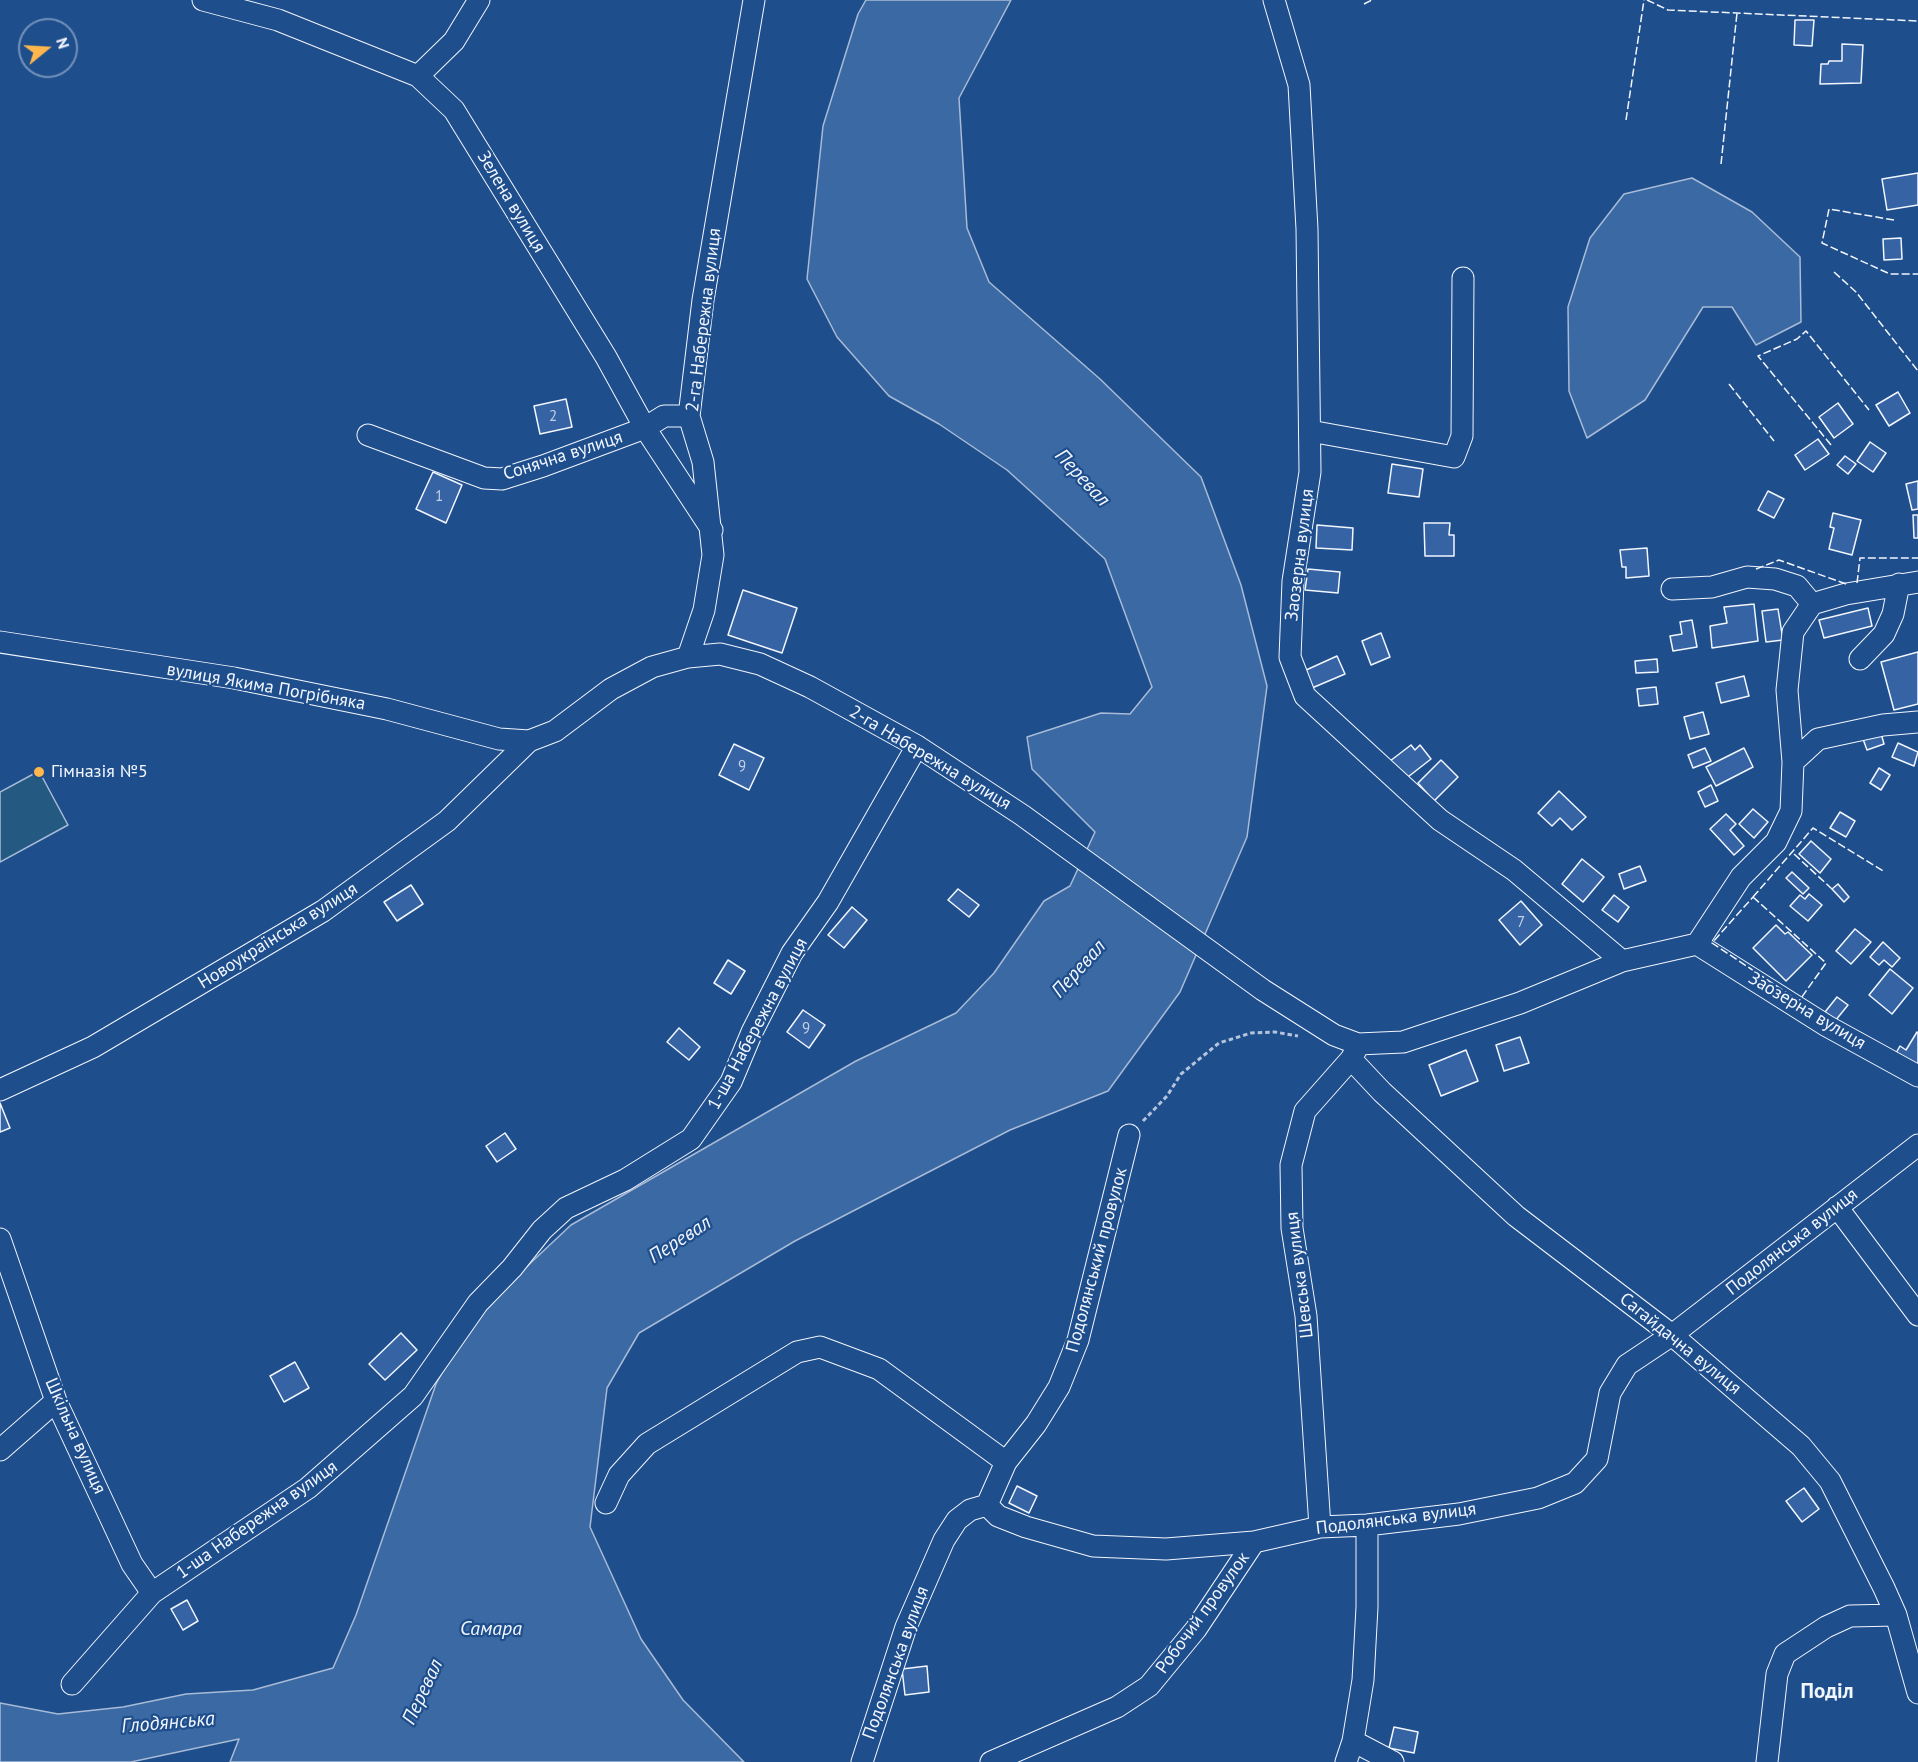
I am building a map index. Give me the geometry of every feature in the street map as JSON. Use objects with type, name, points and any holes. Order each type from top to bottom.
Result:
[{"type":"street","name":"Зелена вулиця","points":[[203,0],[278,20],[418,76],[454,110],[606,357],[645,428],[712,530]]},
{"type":"street","points":[[418,76],[454,41],[479,0]]},
{"type":"street","name":"2-га Набережна вулиця","points":[[754,0],[703,300],[689,416],[703,462],[713,555],[704,610],[688,657],[720,654],[760,664],[810,687],[917,746],[1022,815],[1263,990]]},
{"type":"street","name":"Заозерна вулиця","points":[[1274,0],[1299,85],[1307,229],[1310,472],[1293,581],[1290,657],[1305,696],[1440,820],[1514,870],[1622,961]]},
{"type":"street","points":[[1310,431],[1454,457],[1462,436],[1463,278]]},
{"type":"street","name":"Сонячна вулиця","points":[[368,435],[484,478],[502,479],[553,463],[645,428],[664,416],[689,416]]},
{"type":"street","points":[[1672,589],[1712,588],[1747,578],[1775,579],[1797,586],[1812,604]]},
{"type":"street","points":[[1697,944],[1741,877],[1776,842],[1791,811],[1793,762],[1787,690],[1793,632],[1812,604],[1909,583]]},
{"type":"street","points":[[1860,659],[1884,634],[1909,583]]},
{"type":"street","name":"вулиця Якима Погрібняка","points":[[0,642],[234,678],[387,709],[499,739],[530,741]]},
{"type":"street","points":[[530,741],[555,731],[611,689],[642,672],[688,657]]},
{"type":"street","points":[[1793,762],[1818,739],[1883,725],[1918,722]]},
{"type":"street","name":"Новоукраїнська вулиця","points":[[0,1090],[93,1047],[323,911],[447,821],[530,741]]},
{"type":"street","name":"1-ша Набережна вулиця","points":[[72,1684],[152,1593],[308,1488],[373,1434],[413,1396],[477,1303],[512,1268],[542,1230],[566,1208],[625,1180],[691,1139],[731,1082],[752,1032],[792,953],[828,902],[917,746]]},
{"type":"street","name":"Заозерна вулиця","points":[[1697,944],[1827,1026],[1918,1076]]},
{"type":"street","name":"Сагайдачна вулиця","points":[[1355,1052],[1403,1042],[1520,1003],[1622,961],[1697,944]]},
{"type":"street","name":"Сагайдачна вулиця","points":[[1263,990],[1334,1035],[1355,1052],[1382,1092],[1516,1216],[1672,1335],[1801,1446],[1830,1481],[1896,1615],[1918,1693]]},
{"type":"street","name":"Шевська вулиця","points":[[1320,1527],[1306,1316],[1292,1228],[1291,1165],[1305,1111],[1355,1052]]},
{"type":"street","name":"Подолянський провулок","points":[[987,1505],[1006,1462],[1036,1424],[1059,1387],[1078,1340],[1129,1135]]},
{"type":"street","name":"Подолянська вулиця","points":[[862,1762],[906,1627],[944,1540],[957,1520],[970,1510],[987,1505],[998,1515],[1026,1527],[1093,1546],[1166,1549],[1254,1542],[1320,1527],[1367,1525],[1459,1514],[1538,1498],[1575,1483],[1597,1459],[1610,1393],[1628,1365],[1672,1335],[1918,1145]]},
{"type":"street","points":[[1837,1208],[1918,1315]]},
{"type":"street","name":"Шкільна вулиця","points":[[0,1239],[56,1401],[132,1564],[152,1593]]},
{"type":"street","points":[[606,1503],[619,1475],[647,1444],[797,1352],[820,1347],[836,1351],[879,1369],[1006,1462]]},
{"type":"street","points":[[0,1450],[56,1401]]},
{"type":"street","points":[[1346,1762],[1353,1742],[1363,1680],[1367,1606],[1367,1525]]},
{"type":"street","name":"Робочий провулок","points":[[991,1762],[1117,1707],[1149,1686],[1196,1629],[1254,1542]]},
{"type":"street","points":[[1767,1762],[1777,1674],[1785,1654],[1826,1627],[1850,1616],[1896,1615]]},
{"type":"street","points":[[1353,1742],[1393,1762]]},
{"type":"path","points":[[1129,1135],[1167,1096],[1181,1074],[1220,1043],[1251,1033],[1275,1032],[1305,1037]]},
{"type":"shaded area","points":[[39,771],[68,825],[0,862],[0,792]]},
{"type":"water","name":"Самара","points":[[866,0],[1011,0],[959,98],[967,228],[989,282],[1100,379],[1201,477],[1241,585],[1267,686],[1247,837],[1180,992],[1108,1091],[1010,1130],[795,1241],[639,1333],[607,1388],[590,1527],[641,1639],[683,1700],[744,1762],[230,1762],[239,1739],[131,1762],[0,1762],[0,1703],[58,1714],[123,1707],[186,1694],[253,1690],[333,1668],[356,1615],[436,1384],[470,1320],[571,1225],[856,1061],[956,1013],[994,973],[1044,901],[1070,886],[1095,832],[1032,769],[1027,737],[1101,713],[1130,714],[1152,687],[1105,559],[1007,470],[939,424],[889,396],[837,337],[807,279],[823,126],[858,14]]},
{"type":"water","points":[[1692,178],[1752,212],[1800,257],[1801,322],[1756,345],[1732,307],[1703,307],[1645,400],[1587,438],[1569,391],[1568,307],[1590,238],[1624,194]]},
{"type":"building","points":[[1795,20],[1814,20],[1812,46],[1794,45]]},
{"type":"building","points":[[1842,44],[1863,45],[1861,83],[1820,84],[1821,64],[1828,64],[1829,61],[1842,61]]},
{"type":"building","points":[[1918,173],[1918,205],[1887,210],[1882,179]]},
{"type":"building","points":[[1901,238],[1902,259],[1884,260],[1883,239]]},
{"type":"building","points":[[1898,392],[1910,413],[1889,426],[1876,405]]},
{"type":"building","points":[[566,399],[572,427],[540,434],[534,406]]},
{"type":"building","points":[[1838,403],[1853,424],[1834,438],[1819,417]]},
{"type":"building","points":[[1818,439],[1829,454],[1805,470],[1795,455]]},
{"type":"building","points":[[1870,442],[1886,453],[1873,472],[1857,461]]},
{"type":"building","points":[[1845,456],[1856,464],[1848,474],[1837,465]]},
{"type":"building","points":[[1392,464],[1423,469],[1419,497],[1388,493]]},
{"type":"building","points":[[433,472],[462,485],[446,523],[416,509]]},
{"type":"building","points":[[1918,481],[1918,509],[1912,510],[1906,484]]},
{"type":"building","points":[[1768,491],[1784,499],[1774,518],[1758,510]]},
{"type":"building","points":[[1833,513],[1861,520],[1852,555],[1829,549],[1834,528],[1830,527]]},
{"type":"building","points":[[1913,515],[1918,515],[1918,538],[1914,538]]},
{"type":"building","points":[[1424,523],[1450,523],[1449,535],[1454,535],[1454,556],[1425,556]]},
{"type":"building","points":[[1317,525],[1353,528],[1352,550],[1316,548]]},
{"type":"building","points":[[1647,548],[1649,576],[1626,578],[1626,567],[1622,567],[1620,550]]},
{"type":"building","points":[[1308,569],[1340,572],[1338,593],[1305,590]]},
{"type":"building","points":[[743,590],[797,608],[782,653],[728,635]]},
{"type":"building","points":[[1754,604],[1758,641],[1712,648],[1710,626],[1727,623],[1724,607]]},
{"type":"building","points":[[1868,608],[1872,626],[1824,638],[1819,620]]},
{"type":"building","points":[[1778,609],[1783,640],[1766,642],[1762,611]]},
{"type":"building","points":[[1692,620],[1697,647],[1673,651],[1670,636],[1682,634],[1680,622]]},
{"type":"building","points":[[1381,633],[1390,657],[1371,665],[1362,641]]},
{"type":"building","points":[[1918,652],[1918,704],[1894,710],[1881,662]]},
{"type":"building","points":[[1337,656],[1345,674],[1312,688],[1304,671]]},
{"type":"building","points":[[1657,659],[1658,672],[1636,673],[1635,661]]},
{"type":"building","points":[[1744,676],[1749,696],[1721,703],[1716,683]]},
{"type":"building","points":[[1656,687],[1658,704],[1639,706],[1637,689]]},
{"type":"building","points":[[1703,712],[1709,734],[1690,739],[1684,717]]},
{"type":"building","points":[[1881,733],[1884,744],[1867,750],[1863,739]]},
{"type":"building","points":[[1898,743],[1918,752],[1914,766],[1892,757]]},
{"type":"building","points":[[734,744],[764,758],[749,790],[719,775]]},
{"type":"building","points":[[1411,745],[1415,750],[1420,745],[1431,759],[1404,780],[1390,761]]},
{"type":"building","points":[[1705,748],[1711,761],[1693,768],[1688,755]]},
{"type":"building","points":[[1744,748],[1753,767],[1716,786],[1706,767]]},
{"type":"building","points":[[1441,760],[1458,777],[1434,801],[1418,783]]},
{"type":"building","points":[[1879,768],[1890,775],[1881,790],[1870,783]]},
{"type":"building","points":[[1711,785],[1718,801],[1705,807],[1698,792]]},
{"type":"building","points":[[1559,791],[1586,817],[1572,830],[1560,818],[1552,826],[1538,813]]},
{"type":"building","points":[[1753,809],[1768,822],[1754,838],[1739,824]]},
{"type":"building","points":[[1840,812],[1855,821],[1846,837],[1830,828]]},
{"type":"building","points":[[1726,814],[1736,824],[1730,830],[1744,846],[1734,855],[1710,829]]},
{"type":"building","points":[[1811,841],[1831,859],[1820,873],[1799,854]]},
{"type":"building","points":[[1582,859],[1604,877],[1583,902],[1562,884]]},
{"type":"building","points":[[1640,866],[1646,881],[1624,889],[1619,874]]},
{"type":"building","points":[[1792,872],[1809,888],[1803,894],[1786,878]]},
{"type":"building","points":[[1838,884],[1849,897],[1844,902],[1832,889]]},
{"type":"building","points":[[411,885],[423,904],[397,921],[384,902]]},
{"type":"building","points":[[958,889],[979,905],[969,917],[948,900]]},
{"type":"building","points":[[1809,894],[1822,905],[1808,921],[1790,906],[1800,895],[1805,899]]},
{"type":"building","points":[[1614,895],[1629,907],[1618,922],[1602,910]]},
{"type":"building","points":[[1521,901],[1542,925],[1520,945],[1499,920]]},
{"type":"building","points":[[852,907],[867,920],[844,948],[828,935]]},
{"type":"building","points":[[1776,925],[1785,934],[1788,932],[1812,955],[1786,981],[1753,948]]},
{"type":"building","points":[[1855,929],[1871,942],[1851,964],[1836,951]]},
{"type":"building","points":[[1883,942],[1900,958],[1892,967],[1884,960],[1879,965],[1870,957]]},
{"type":"building","points":[[728,960],[745,971],[731,994],[714,983]]},
{"type":"building","points":[[1890,969],[1913,988],[1892,1014],[1869,995]]},
{"type":"building","points":[[1837,997],[1848,1005],[1835,1021],[1825,1012]]},
{"type":"building","points":[[803,1010],[825,1025],[809,1048],[787,1032]]},
{"type":"building","points":[[679,1028],[700,1047],[689,1060],[667,1042]]},
{"type":"building","points":[[1917,1032],[1918,1067],[1896,1053],[1900,1046],[1906,1050]]},
{"type":"building","points":[[1520,1037],[1529,1063],[1504,1071],[1496,1045]]},
{"type":"building","points":[[1466,1050],[1478,1081],[1441,1096],[1429,1065]]},
{"type":"building","points":[[0,1103],[10,1128],[0,1132]]},
{"type":"building","points":[[505,1133],[516,1149],[497,1162],[486,1146]]},
{"type":"building","points":[[401,1333],[417,1350],[385,1380],[369,1364]]},
{"type":"building","points":[[295,1362],[309,1388],[284,1402],[270,1376]]},
{"type":"building","points":[[1017,1486],[1037,1496],[1029,1513],[1009,1503]]},
{"type":"building","points":[[1804,1488],[1819,1509],[1802,1522],[1786,1501]]},
{"type":"building","points":[[187,1600],[198,1621],[183,1630],[171,1609]]},
{"type":"building","points":[[927,1666],[929,1692],[905,1695],[902,1669]]},
{"type":"building","points":[[1394,1727],[1418,1732],[1414,1753],[1389,1748]]},
{"type":"fence","points":[[1364,4],[1372,0]]},
{"type":"fence","points":[[1626,120],[1644,0]]},
{"type":"fence","points":[[1647,0],[1668,10],[1918,21]]},
{"type":"fence","points":[[1721,164],[1737,13]]},
{"type":"fence","points":[[1894,220],[1829,209],[1822,243],[1890,274],[1918,274]]},
{"type":"fence","points":[[1834,272],[1856,292],[1918,371]]},
{"type":"fence","points":[[1831,445],[1758,356],[1797,339],[1806,331],[1869,410]]},
{"type":"fence","points":[[1729,384],[1774,441]]},
{"type":"fence","points":[[1857,583],[1860,558],[1918,558]]},
{"type":"fence","points":[[1756,569],[1779,560],[1849,585]]},
{"type":"fence","points":[[1753,897],[1813,828],[1885,872]]},
{"type":"fence","points":[[1794,854],[1832,889]]},
{"type":"fence","points":[[1753,897],[1826,963],[1799,1001],[1712,943],[1753,897]]},
{"type":"place","name":"Гімназія №5","points":[[39,772]]},
{"type":"district","name":"Поділ","points":[[1827,1692]]},
{"type":"water label","name":"Перевал","points":[[1082,478]]},
{"type":"water label","name":"Перевал","points":[[1079,969]]},
{"type":"water label","name":"Перевал","points":[[680,1240]]},
{"type":"water label","name":"Перевал","points":[[423,1692]]},
{"type":"water label","name":"Глодянська","points":[[168,1723]]}]
